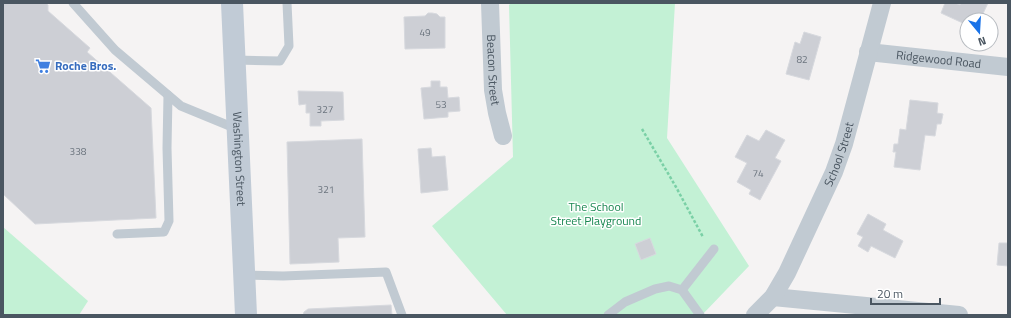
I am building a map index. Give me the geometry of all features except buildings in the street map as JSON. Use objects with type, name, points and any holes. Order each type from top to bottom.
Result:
[{"type":"main road","name":"Washington Street","points":[[232,3],[246,315]]},
{"type":"street","name":"Beacon Street","points":[[490,3],[493,90],[503,136]]},
{"type":"street","name":"School Street","points":[[755,315],[773,297],[787,273],[834,172],[844,144],[882,3]]},
{"type":"street","name":"Ridgewood Road","points":[[868,52],[1008,67]]},
{"type":"street","points":[[773,297],[959,315]]},
{"type":"lane","points":[[73,3],[115,50],[181,106],[237,129]]},
{"type":"lane","points":[[234,60],[280,60],[289,46],[286,3]]},
{"type":"lane","points":[[117,234],[164,232],[169,221],[167,148],[168,95]]},
{"type":"lane","points":[[682,290],[714,250]]},
{"type":"lane","points":[[244,275],[283,276],[386,272],[402,315]]},
{"type":"lane","points":[[608,315],[625,302],[655,289],[669,286],[682,290],[700,315]]},
{"type":"path","points":[[642,129],[703,237],[714,250]]},
{"type":"green space","name":"The School Street Playground","points":[[511,3],[675,3],[667,138],[749,266],[702,315],[507,315],[432,226],[513,157],[509,5]]},
{"type":"green space","points":[[3,227],[88,301],[79,315],[3,315]]},
{"type":"place","name":"Roche Bros.","points":[[43,66]]}]
